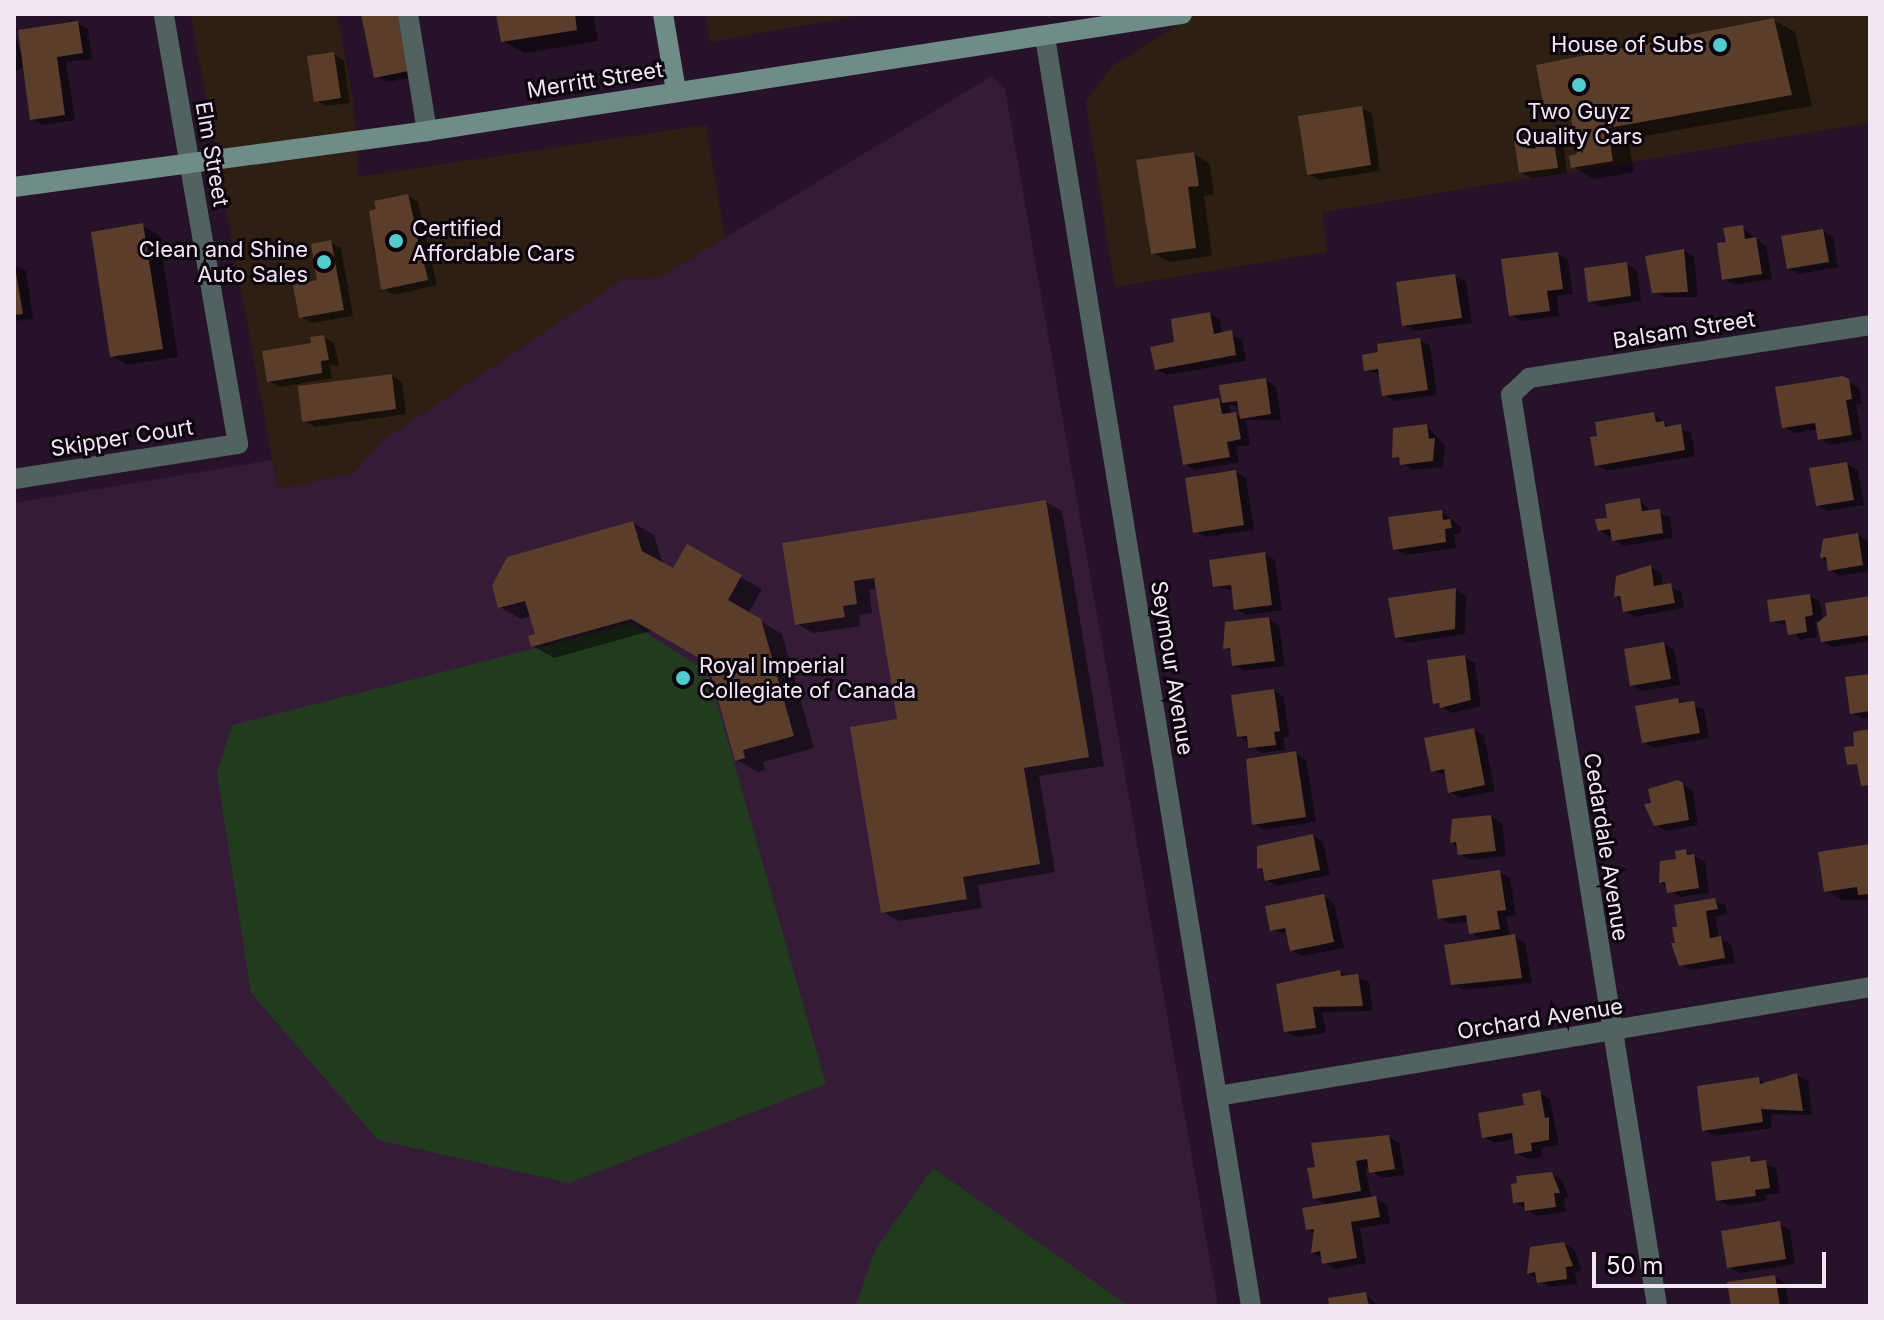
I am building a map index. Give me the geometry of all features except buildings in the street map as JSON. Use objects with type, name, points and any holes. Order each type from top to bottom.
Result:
[{"type":"street","name":"Elm Street","points":[[164,14],[238,444]]},
{"type":"street","points":[[408,14],[427,131]]},
{"type":"street","points":[[663,14],[676,91]]},
{"type":"street","name":"Merritt Street","points":[[14,187],[427,131],[1182,14]]},
{"type":"street","name":"Seymour Avenue","points":[[1045,37],[1251,1306]]},
{"type":"street","name":"Balsam Street","points":[[1511,395],[1529,378],[1870,325]]},
{"type":"street","name":"Cedardale Avenue","points":[[1511,395],[1610,1032],[1657,1306]]},
{"type":"street","name":"Skipper Court","points":[[14,479],[238,444]]},
{"type":"street","name":"Orchard Avenue","points":[[1218,1096],[1870,987]]},
{"type":"shaded area","points":[[337,14],[353,101],[358,177],[706,125],[725,238],[659,278],[623,279],[383,440],[352,474],[278,490],[191,16]]},
{"type":"shaded area","points":[[706,14],[868,14],[710,42]]},
{"type":"shaded area","points":[[1195,14],[1870,14],[1870,123],[1322,212],[1327,252],[1115,287],[1086,102],[1111,67]]},
{"type":"shaded area","name":"Royal Imperial Collegiate of Canada","points":[[992,76],[1005,89],[1218,1306],[14,1306],[14,503],[272,460],[278,489],[352,474],[383,440],[623,279],[659,278]]},
{"type":"green space","points":[[632,624],[708,672],[826,1084],[569,1183],[378,1140],[251,993],[217,773],[232,725]]},
{"type":"green space","points":[[933,1168],[1129,1306],[856,1306],[875,1250]]},
{"type":"place","name":"House of Subs","points":[[1720,45]]},
{"type":"place","name":"Two Guyz Quality Cars","points":[[1579,85]]},
{"type":"place","name":"Certified Affordable Cars","points":[[396,241]]},
{"type":"place","name":"Clean and Shine Auto Sales","points":[[324,262]]},
{"type":"place","name":"Royal Imperial Collegiate of Canada","points":[[683,678]]}]
